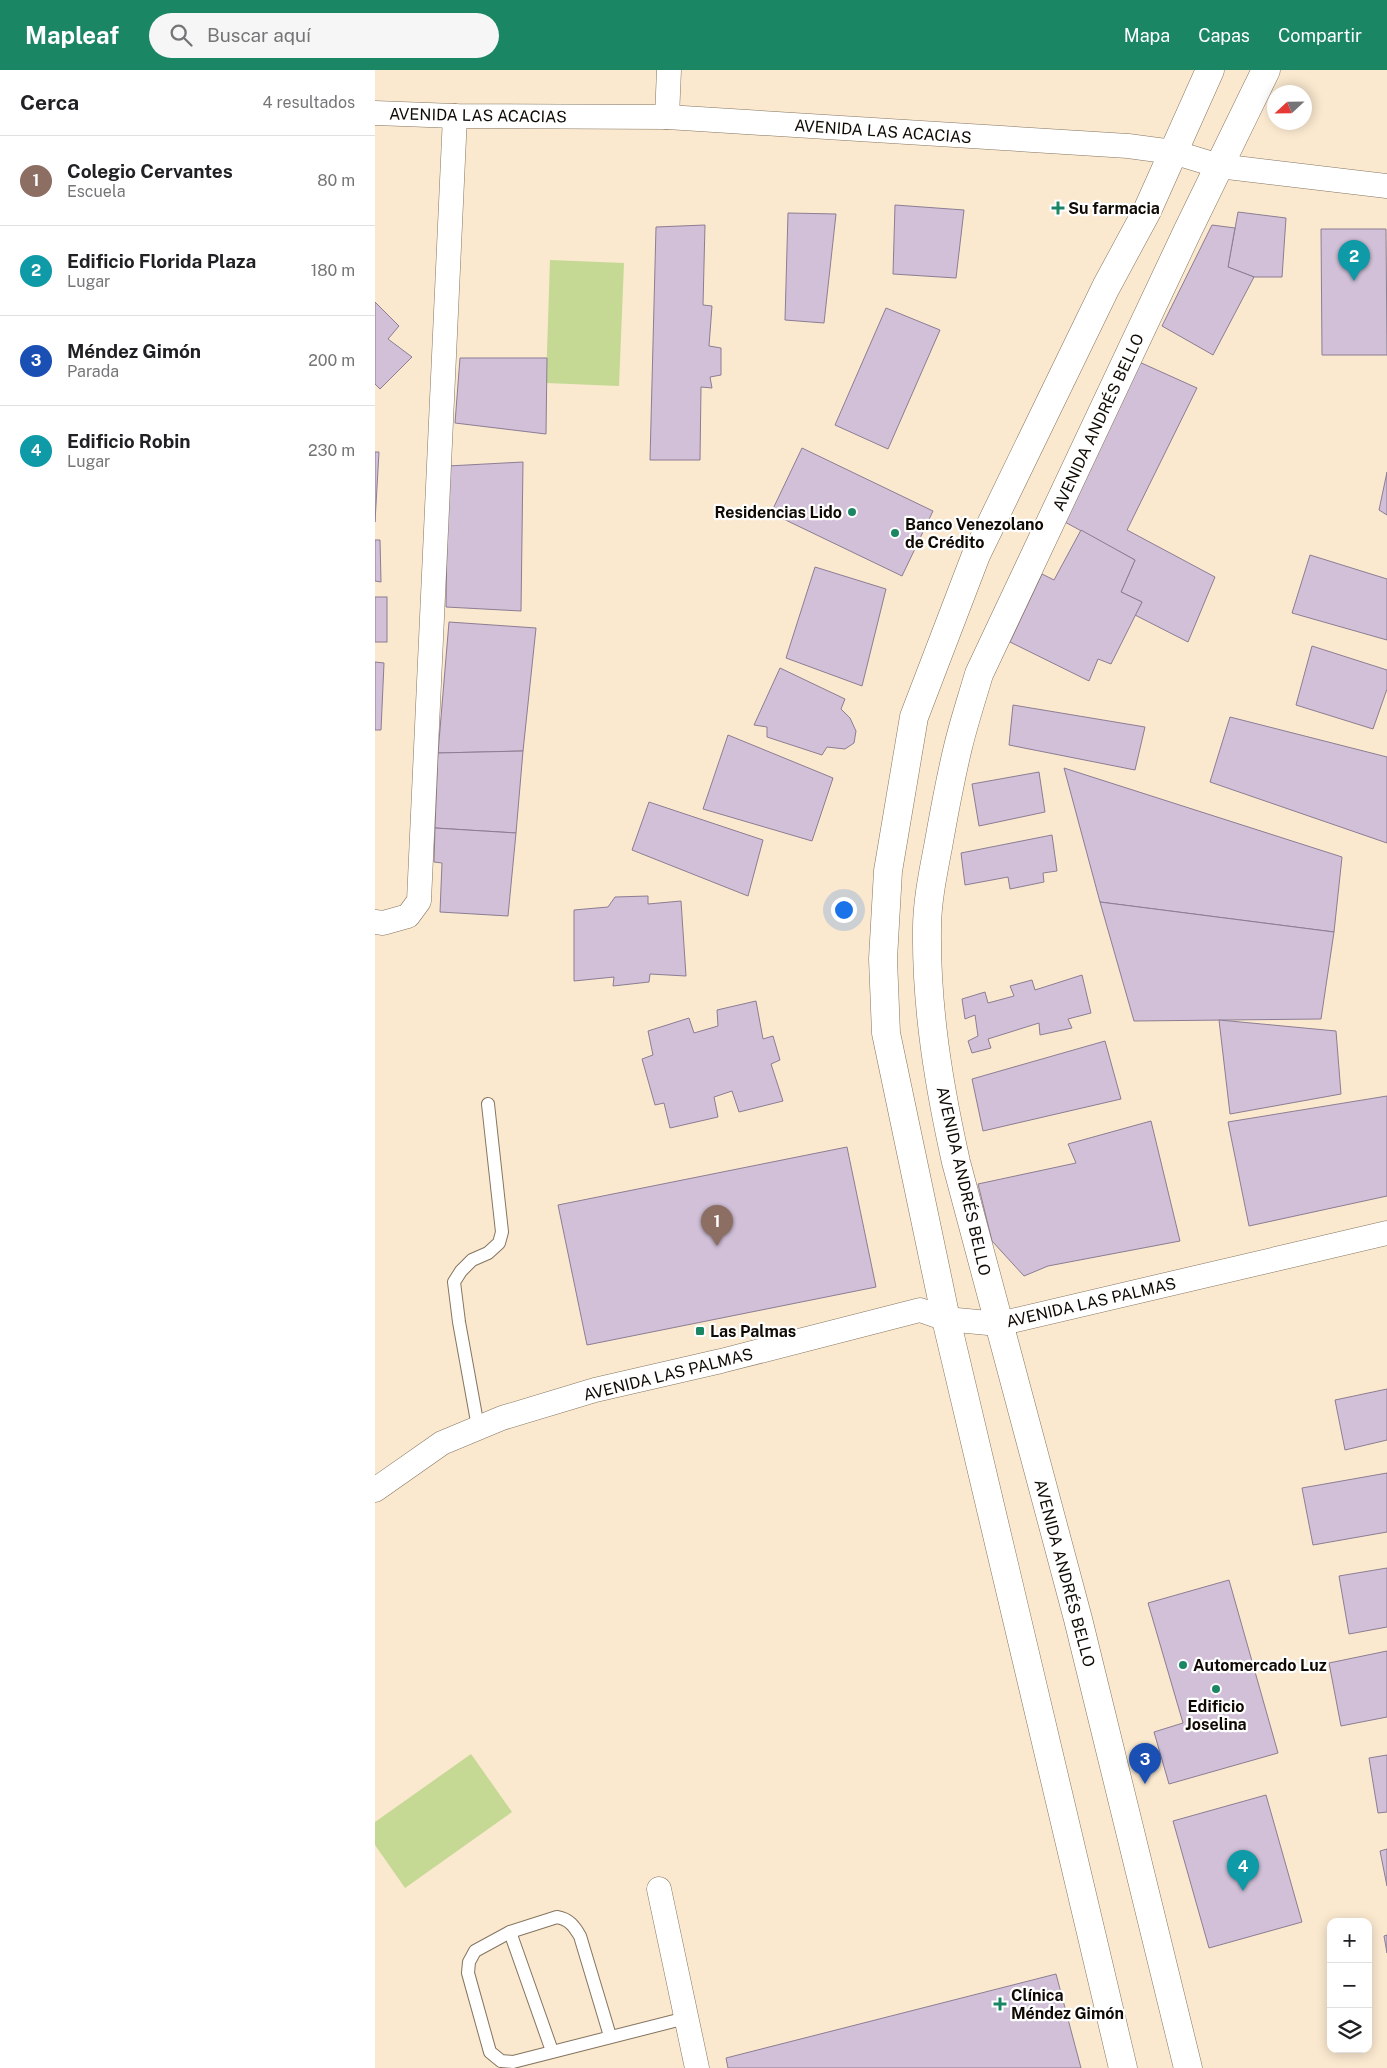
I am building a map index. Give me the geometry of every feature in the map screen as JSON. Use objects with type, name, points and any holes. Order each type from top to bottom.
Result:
[{"type":"street","points":[[667,117],[669,70]]},
{"type":"street","points":[[1123,2068],[946,1319],[886,1033],[883,959],[888,871],[914,717],[976,555],[1106,287],[1147,211],[1210,70]]},
{"type":"street","name":"AVENIDA ANDRÉS BELLO","points":[[1189,2068],[1078,1619],[954,1153],[941,1090],[929,1001],[927,928],[934,867],[946,800],[958,746],[979,674],[1266,70]]},
{"type":"street","name":"AVENIDA LAS ACACIAS","points":[[375,113],[455,116],[667,117],[1128,146],[1173,152],[1219,166],[1387,186]]},
{"type":"street","points":[[375,922],[383,923],[408,916],[419,901],[455,116]]},
{"type":"street","name":"AVENIDA LAS PALMAS","points":[[375,1490],[442,1443],[503,1418],[595,1390],[721,1362],[920,1310],[946,1319],[999,1324],[1387,1233]]},
{"type":"street","points":[[659,1889],[697,2068]]},
{"type":"lane","points":[[478,1427],[459,1322],[454,1282],[461,1271],[472,1260],[489,1254],[499,1243],[502,1232],[488,1104]]},
{"type":"lane","points":[[610,2036],[580,1936],[573,1925],[564,1918],[557,1917],[510,1932],[475,1951],[469,1962],[468,1973],[490,2052],[501,2061],[513,2062],[686,2018]]},
{"type":"lane","points":[[510,1932],[552,2051]]},
{"type":"green space","points":[[550,260],[624,263],[619,386],[546,383]]},
{"type":"green space","points":[[471,1754],[512,1812],[405,1888],[375,1845],[375,1822]]},
{"type":"building","points":[[895,205],[964,210],[956,278],[893,274]]},
{"type":"building","points":[[1238,212],[1286,218],[1282,277],[1254,277],[1228,267]]},
{"type":"building","points":[[788,213],[836,214],[824,323],[785,320]]},
{"type":"building","points":[[705,225],[703,305],[712,306],[709,346],[721,348],[721,375],[710,377],[712,388],[701,387],[700,460],[650,460],[656,227]]},
{"type":"building","points":[[1212,225],[1235,228],[1228,267],[1254,277],[1213,355],[1162,326]]},
{"type":"building","points":[[1321,229],[1386,229],[1387,355],[1322,355]]},
{"type":"building","points":[[375,302],[399,326],[388,339],[412,357],[380,389],[375,384]]},
{"type":"building","points":[[886,308],[940,330],[888,449],[835,425]]},
{"type":"building","points":[[460,358],[547,358],[546,434],[455,423]]},
{"type":"building","points":[[1137,361],[1197,388],[1127,530],[1215,577],[1188,642],[1135,615],[1142,602],[1121,592],[1135,560],[1063,521]]},
{"type":"building","name":"Residencias Lido","points":[[802,448],[933,511],[902,576],[771,513]]},
{"type":"building","points":[[375,452],[379,452],[375,522]]},
{"type":"building","points":[[523,462],[521,611],[446,607],[448,466]]},
{"type":"building","points":[[1387,472],[1387,515],[1379,510]]},
{"type":"building","points":[[1081,530],[1135,560],[1121,592],[1142,602],[1111,664],[1098,659],[1089,681],[1010,642],[1042,574],[1054,580]]},
{"type":"building","points":[[375,540],[380,540],[381,582],[375,581]]},
{"type":"building","points":[[1310,555],[1387,579],[1387,640],[1292,613]]},
{"type":"building","points":[[815,567],[886,589],[862,686],[786,658]]},
{"type":"building","points":[[375,597],[387,597],[387,642],[375,642]]},
{"type":"building","points":[[449,622],[536,628],[523,751],[438,753]]},
{"type":"building","points":[[1312,646],[1387,670],[1387,689],[1373,729],[1296,705]]},
{"type":"building","points":[[375,662],[384,663],[381,730],[375,730]]},
{"type":"building","points":[[780,668],[845,699],[841,709],[850,718],[856,731],[854,743],[845,749],[827,747],[822,755],[767,737],[767,727],[754,725]]},
{"type":"building","points":[[1013,705],[1145,727],[1135,770],[1009,745]]},
{"type":"building","points":[[1230,717],[1387,757],[1387,843],[1210,782]]},
{"type":"building","points":[[728,735],[833,778],[812,841],[703,809]]},
{"type":"building","points":[[523,751],[516,833],[435,828],[438,753]]},
{"type":"building","points":[[1064,768],[1342,857],[1334,932],[1100,902]]},
{"type":"building","points":[[1039,772],[1045,812],[979,826],[972,784]]},
{"type":"building","points":[[649,802],[763,840],[748,896],[632,850]]},
{"type":"building","points":[[435,828],[516,833],[508,916],[440,912],[442,863],[434,862]]},
{"type":"building","points":[[1052,835],[1057,871],[1043,873],[1044,882],[1010,889],[1008,877],[965,885],[961,853]]},
{"type":"building","points":[[648,896],[648,904],[681,901],[686,976],[650,974],[649,982],[613,986],[614,977],[574,981],[574,910],[608,907],[615,897]]},
{"type":"building","points":[[1100,902],[1334,932],[1321,1019],[1134,1021]]},
{"type":"building","points":[[1082,975],[1091,1013],[1068,1019],[1072,1028],[1040,1035],[1039,1023],[988,1039],[991,1048],[972,1053],[968,1041],[978,1036],[975,1015],[965,1019],[962,999],[985,992],[988,1003],[1014,996],[1010,986],[1032,980],[1035,990]]},
{"type":"building","points":[[756,1001],[763,1039],[773,1036],[780,1060],[771,1064],[783,1101],[739,1112],[732,1091],[714,1097],[718,1117],[670,1128],[664,1103],[655,1105],[642,1059],[653,1055],[648,1031],[689,1018],[694,1033],[718,1026],[717,1010]]},
{"type":"building","points":[[1219,1020],[1336,1031],[1341,1094],[1230,1114]]},
{"type":"building","points":[[1105,1041],[1121,1099],[983,1131],[972,1079]]},
{"type":"building","points":[[1387,1096],[1387,1196],[1249,1226],[1228,1122]]},
{"type":"building","points":[[1151,1121],[1180,1241],[1048,1266],[1024,1276],[992,1241],[978,1184],[1076,1163],[1068,1144]]},
{"type":"building","points":[[847,1147],[876,1287],[587,1345],[558,1205]]},
{"type":"building","points":[[1387,1389],[1387,1440],[1345,1450],[1335,1400]]},
{"type":"building","points":[[1387,1473],[1387,1532],[1313,1545],[1302,1488]]},
{"type":"building","points":[[1387,1568],[1387,1627],[1349,1634],[1339,1576]]},
{"type":"building","name":"Edificio Joselina","points":[[1229,1580],[1278,1753],[1169,1784],[1154,1732],[1183,1723],[1148,1603]]},
{"type":"building","points":[[1387,1651],[1387,1717],[1341,1726],[1329,1663]]},
{"type":"building","points":[[1387,1755],[1387,1812],[1378,1813],[1369,1758]]},
{"type":"building","points":[[1266,1795],[1302,1922],[1209,1948],[1173,1821]]},
{"type":"building","points":[[1387,1849],[1387,1886],[1380,1851]]},
{"type":"building","points":[[1387,1935],[1387,1953],[1384,1936]]},
{"type":"building","name":"Clínica Méndez Gimón","points":[[1056,1974],[1081,2068],[728,2068],[726,2058]]},
{"type":"place","name":"Su farmacia","points":[[1058,208]]},
{"type":"place","name":"Edificio Florida Plaza","points":[[1354,281]]},
{"type":"place","name":"Residencias Lido","points":[[852,512]]},
{"type":"place","name":"Banco Venezolano de Crédito","points":[[895,533]]},
{"type":"place","name":"Colegio Cervantes","points":[[717,1246]]},
{"type":"place","name":"Las Palmas","points":[[700,1331]]},
{"type":"place","name":"Automercado Luz","points":[[1183,1665]]},
{"type":"place","name":"Edificio Joselina","points":[[1216,1689]]},
{"type":"place","name":"Méndez Gimón","points":[[1145,1784]]},
{"type":"place","name":"Edificio Robin","points":[[1243,1891]]},
{"type":"place","name":"Clínica Méndez Gimón","points":[[1000,2004]]}]
